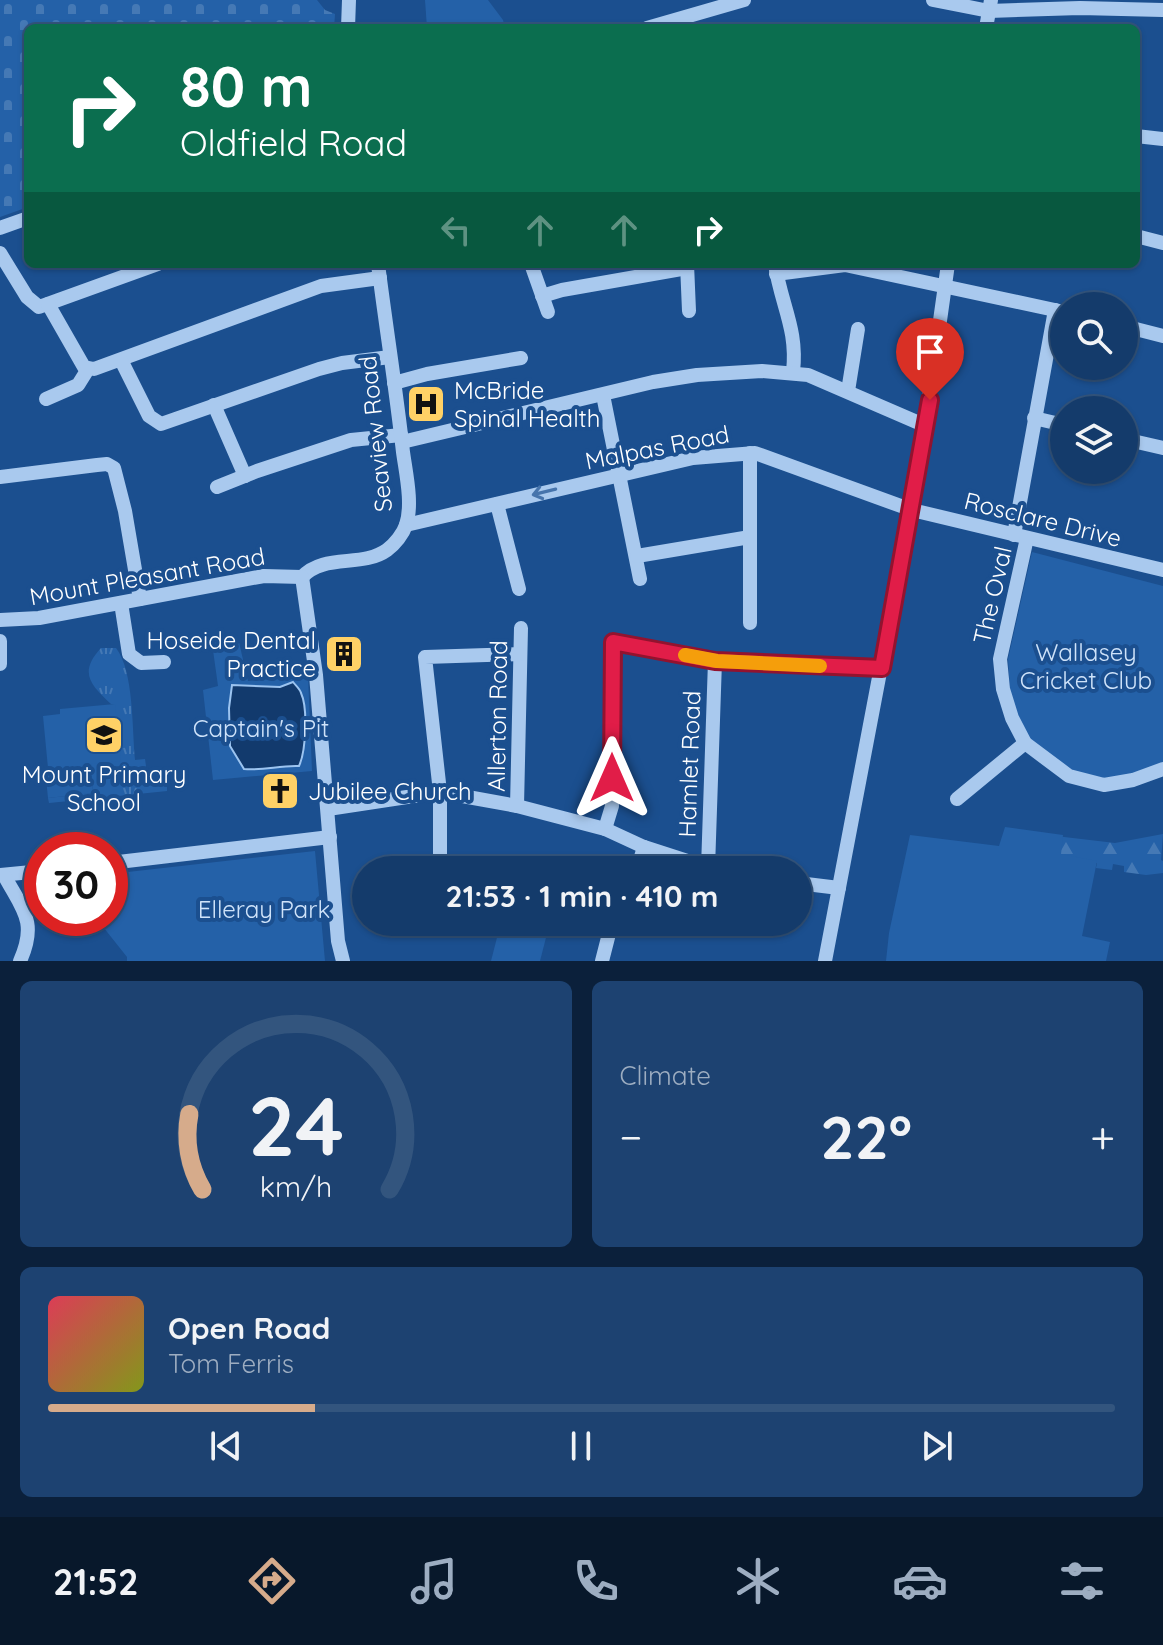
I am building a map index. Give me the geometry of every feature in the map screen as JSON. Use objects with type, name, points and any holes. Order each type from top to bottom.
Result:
[{"type":"street","points":[[348,24],[349,0]]},
{"type":"street","points":[[661,24],[744,0]]},
{"type":"street","points":[[933,0],[990,6],[1163,10]]},
{"type":"street","points":[[1140,136],[1163,139]]},
{"type":"street","points":[[0,228],[24,219]]},
{"type":"street","points":[[1140,237],[1163,243]]},
{"type":"street","points":[[0,253],[34,305],[39,307],[147,268]]},
{"type":"street","points":[[532,268],[548,312]]},
{"type":"street","points":[[542,296],[677,268]]},
{"type":"street","points":[[687,268],[689,311]]},
{"type":"street","points":[[859,268],[1050,309]]},
{"type":"street","points":[[825,961],[912,510],[947,268]]},
{"type":"street","points":[[776,269],[792,326],[795,350],[793,372]]},
{"type":"street","points":[[46,399],[78,385],[88,369],[121,360],[321,286],[379,271]]},
{"type":"street","name":"Seaview Road","points":[[302,577],[307,571],[322,565],[368,559],[387,550],[406,525],[408,506],[402,439],[379,271]]},
{"type":"street","points":[[48,304],[88,369]]},
{"type":"street","points":[[848,391],[858,329]]},
{"type":"street","points":[[1138,330],[1163,336]]},
{"type":"street","name":"The Oval","points":[[1050,352],[1034,418],[1021,537],[1000,659],[1003,689],[1012,718],[1025,743],[1069,776],[1104,785],[1133,780],[1163,769]]},
{"type":"street","points":[[121,360],[149,416],[161,424],[330,366],[390,357]]},
{"type":"street","points":[[394,383],[427,374],[521,358]]},
{"type":"street","points":[[217,487],[351,440],[402,439],[697,375],[762,371],[808,375],[926,426]]},
{"type":"street","points":[[603,395],[640,579]]},
{"type":"street","points":[[214,405],[245,476]]},
{"type":"street","points":[[1034,418],[1050,422]]},
{"type":"street","points":[[1138,442],[1163,448]]},
{"type":"street","points":[[750,453],[750,623]]},
{"type":"street","name":"Malpas Road","points":[[406,525],[693,458],[750,453],[767,455],[912,510]]},
{"type":"street","points":[[0,477],[107,464],[114,468],[125,511],[140,599]]},
{"type":"street","points":[[497,504],[519,589]]},
{"type":"street","name":"Rosclare Drive","points":[[912,510],[1163,570]]},
{"type":"street","points":[[637,556],[750,537]]},
{"type":"street","name":"Mount Pleasant Road","points":[[0,620],[39,618],[264,576],[302,577]]},
{"type":"street","points":[[302,577],[316,675],[338,941],[343,961]]},
{"type":"street","points":[[121,603],[129,654],[141,663],[164,662]]},
{"type":"street","name":"Allerton Road","points":[[517,806],[521,628]]},
{"type":"street","points":[[0,641],[0,664]]},
{"type":"street","points":[[605,829],[612,806],[613,642],[715,661],[882,668]]},
{"type":"street","points":[[440,856],[440,792],[425,657],[520,654]]},
{"type":"street","name":"Hamlet Road","points":[[712,856],[715,661]]},
{"type":"street","points":[[957,799],[1025,743]]},
{"type":"street","points":[[328,809],[440,792],[517,806],[605,829],[672,856]]},
{"type":"street","points":[[128,861],[330,837]]},
{"type":"street","points":[[641,856],[644,847]]},
{"type":"street","points":[[20,961],[30,929],[27,918],[2,875],[24,873]]},
{"type":"street","points":[[812,885],[839,888]]},
{"type":"street","points":[[602,961],[608,936]]},
{"type":"green space","points":[[0,0],[317,0],[325,10],[335,14],[334,24],[24,24],[24,208],[0,217]]},
{"type":"green space","points":[[425,0],[488,0],[504,24],[427,24]]},
{"type":"green space","name":"Wallasey Cricket Club","points":[[1032,552],[1163,586],[1163,764],[1160,767],[1104,780],[1074,772],[1033,743],[1021,727],[1010,690],[1008,659]]},
{"type":"green space","name":"Captain's Pit","points":[[238,638],[248,681],[308,675],[312,771],[213,780],[203,690],[218,686],[212,643]]},
{"type":"green space","points":[[101,648],[116,648],[126,671],[135,760],[145,759],[148,781],[167,780],[167,791],[49,803],[48,798],[93,793],[91,764],[114,704],[98,691],[90,678],[90,665]]},
{"type":"green space","points":[[115,704],[121,761],[91,764],[93,793],[48,798],[43,716],[60,714],[60,709]]},
{"type":"green space","points":[[1005,827],[1063,835],[1061,854],[1097,861],[1082,936],[1110,942],[1106,961],[886,961],[910,835],[999,846]]},
{"type":"green space","points":[[1163,834],[1163,873],[1146,875],[1124,872],[1124,866],[1113,864],[1112,870],[1096,868],[1097,863],[1043,852],[1047,835],[1115,843]]},
{"type":"green space","name":"Elleray Park","points":[[315,851],[325,961],[127,961],[110,936],[128,936],[128,872]]},
{"type":"green space","points":[[497,936],[546,936],[540,961],[491,961]]},
{"type":"shaded area","points":[[293,682],[305,709],[305,740],[299,766],[244,769],[230,746],[232,685],[280,687]]},
{"type":"slow traffic","points":[[685,655],[717,661],[820,666]]},
{"type":"place","name":"McBride Spinal Health","points":[[426,404]]},
{"type":"place","name":"Hoseide Dental Practice","points":[[344,654]]},
{"type":"place","name":"Mount Primary School","points":[[104,735]]},
{"type":"place","name":"Jubilee Church","points":[[280,791]]},
{"type":"route","points":[[612,778],[613,642],[715,661],[882,668],[930,400]]}]
